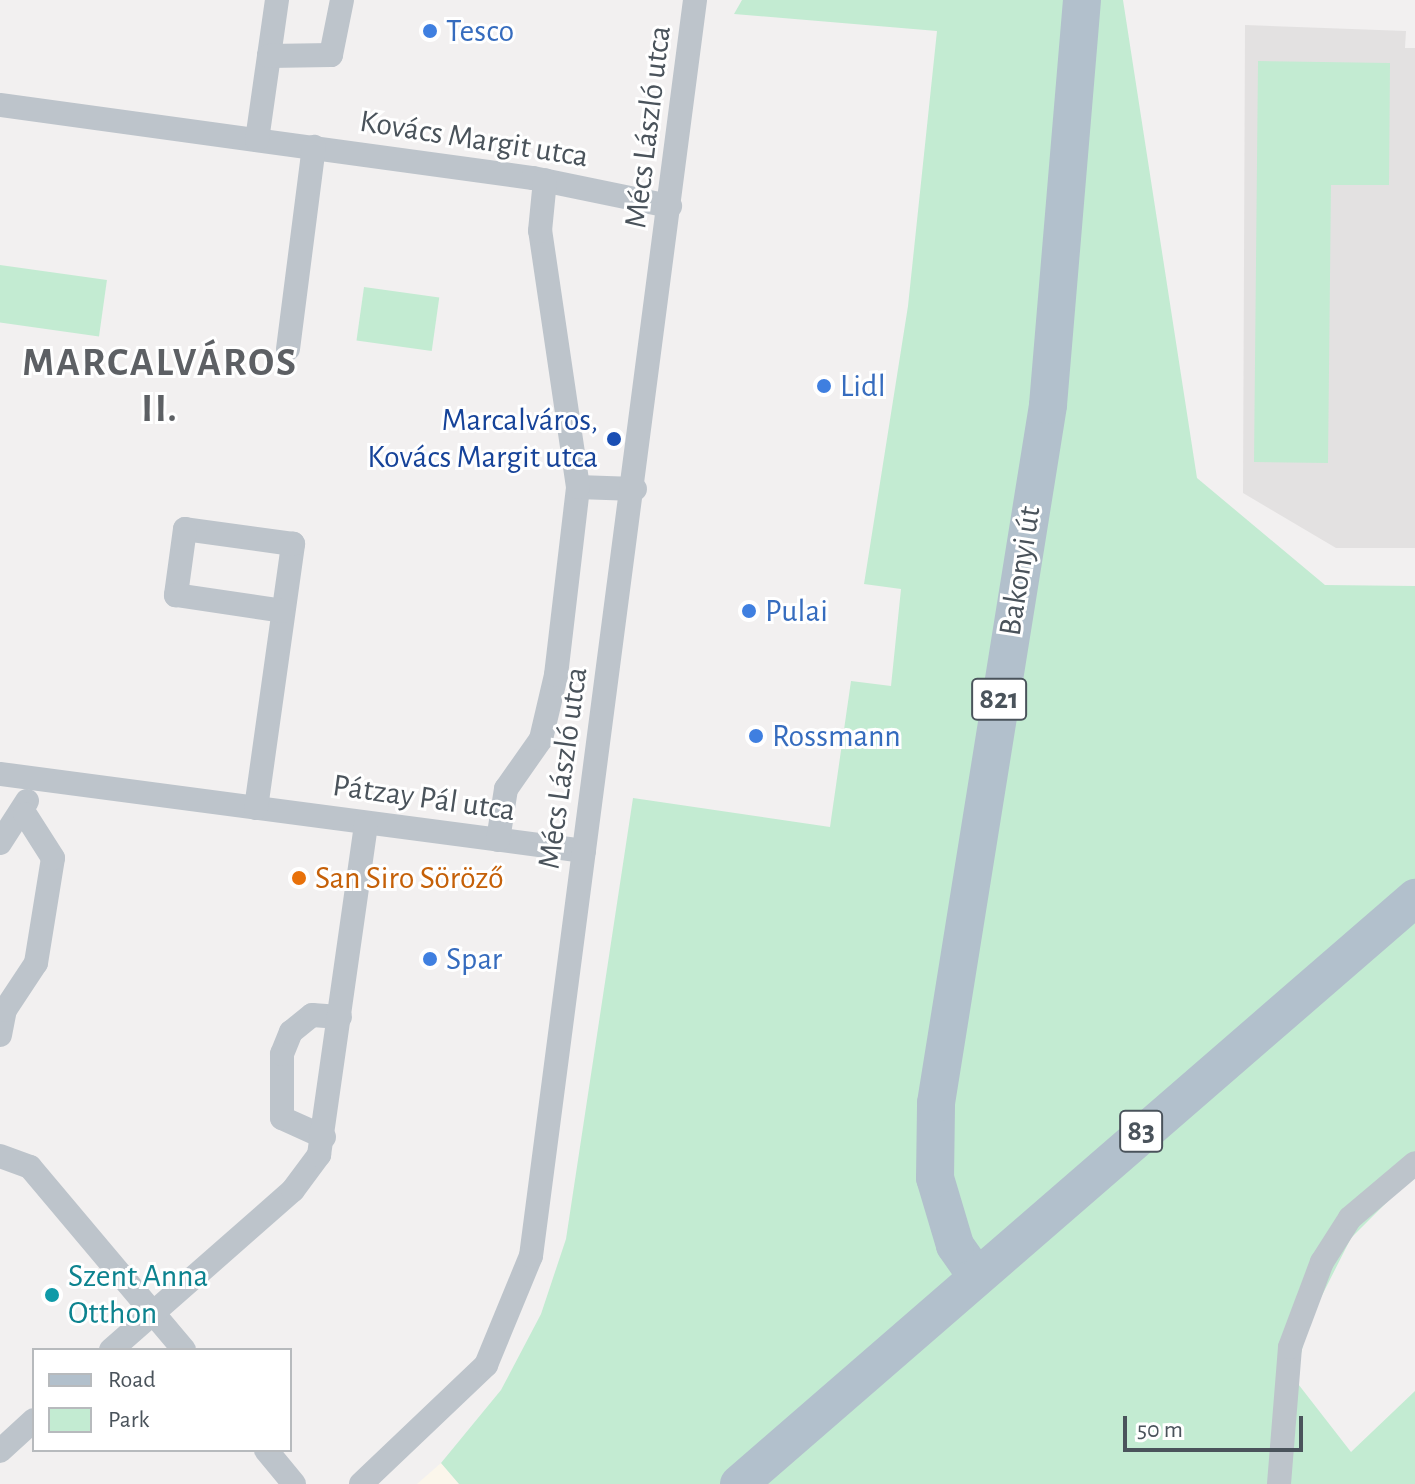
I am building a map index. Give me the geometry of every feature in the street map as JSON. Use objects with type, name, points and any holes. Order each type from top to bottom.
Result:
[{"type":"main road","name":"Bakonyi út","points":[[975,1274],[955,1245],[935,1178],[936,1103],[1048,405],[1082,0]]},
{"type":"main road","name":"83","points":[[739,1484],[975,1274],[1415,898]]},
{"type":"street","points":[[257,140],[277,0]]},
{"type":"street","points":[[269,56],[331,55],[342,0]]},
{"type":"street","name":"Mécs László utca","points":[[361,1484],[467,1388],[521,1292],[546,1180],[584,851],[635,489],[695,0]]},
{"type":"street","name":"Kovács Margit utca","points":[[0,105],[545,180],[670,206]]},
{"type":"street","name":"Kovács Margit utca","points":[[288,349],[314,147]]},
{"type":"street","name":"Mécs László utca","points":[[498,840],[506,789],[541,739],[556,675],[578,487],[540,231],[545,180]]},
{"type":"street","points":[[578,487],[635,489]]},
{"type":"street","points":[[256,808],[293,544],[185,529],[176,595],[283,611]]},
{"type":"street","name":"Pátzay Pál utca","points":[[0,774],[584,851]]},
{"type":"street","points":[[0,843],[25,814],[31,779]]},
{"type":"street","points":[[0,1035],[2,1005],[36,963],[53,858],[25,814]]},
{"type":"street","points":[[113,1348],[293,1190],[324,1137],[366,824]]},
{"type":"street","points":[[324,1137],[282,1118],[282,1054],[291,1032],[312,1015],[340,1017]]},
{"type":"street","points":[[0,1156],[30,1167],[182,1348]]},
{"type":"street","points":[[1279,1484],[1290,1347],[1322,1262],[1350,1218],[1415,1163]]},
{"type":"street","points":[[0,1451],[32,1422]]},
{"type":"street","points":[[268,1452],[294,1484]]},
{"type":"shaded area","points":[[1245,25],[1406,31],[1405,48],[1415,48],[1415,548],[1336,548],[1243,493]]},
{"type":"shaded area","points":[[441,1463],[459,1484],[417,1484]]},
{"type":"green space","points":[[742,0],[1123,0],[1197,478],[1325,585],[1415,586],[1415,1174],[1351,1238],[1308,1323],[1295,1380],[1351,1452],[1415,1391],[1415,1484],[459,1484],[441,1463],[501,1390],[541,1314],[566,1239],[633,798],[830,827],[851,681],[891,686],[901,589],[864,584],[908,306],[937,31],[734,14]]},
{"type":"green space","points":[[1258,61],[1390,63],[1389,185],[1331,185],[1328,463],[1254,462]]},
{"type":"green space","points":[[0,265],[107,280],[99,336],[0,323]]},
{"type":"green space","points":[[364,287],[439,298],[432,351],[356,340]]},
{"type":"place","name":"Tesco","points":[[430,31]]},
{"type":"place","name":"Lidl","points":[[824,386]]},
{"type":"place","name":"Marcalváros, Kovács Margit utca","points":[[614,439]]},
{"type":"place","name":"Pulai","points":[[749,611]]},
{"type":"place","name":"Rossmann","points":[[756,736]]},
{"type":"place","name":"San Siro Söröző","points":[[299,878]]},
{"type":"place","name":"Spar","points":[[430,959]]},
{"type":"place","name":"Szent Anna Otthon","points":[[52,1295]]},
{"type":"district","name":"MARCALVÁROS II.","points":[[160,386]]}]
